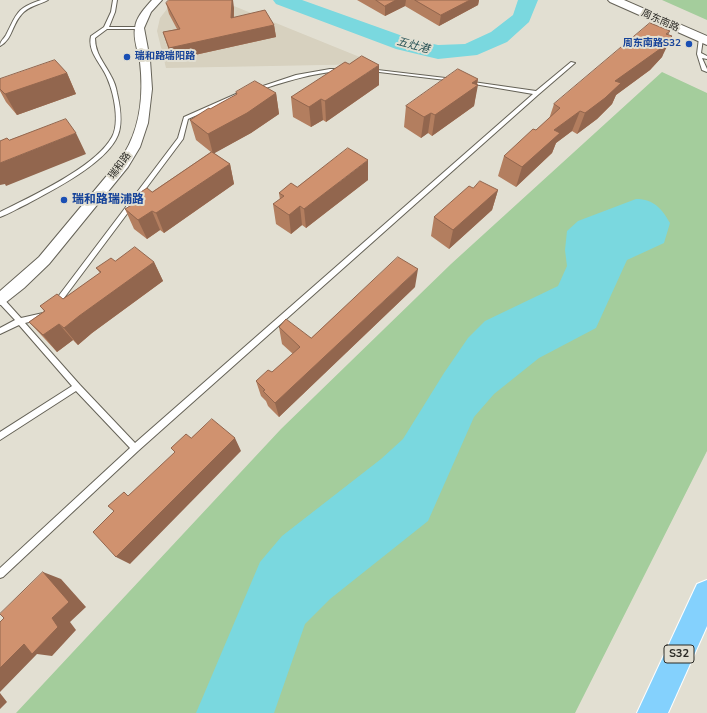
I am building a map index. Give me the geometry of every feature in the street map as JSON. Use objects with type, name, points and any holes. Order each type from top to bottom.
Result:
[{"type":"highway","name":"S32","points":[[652,713],[707,594]]},
{"type":"street","points":[[139,28],[143,14],[157,0]]},
{"type":"street","name":"周东南路","points":[[614,0],[705,37]]},
{"type":"street","points":[[636,0],[705,37]]},
{"type":"street","name":"瑞和路","points":[[0,299],[38,268],[59,244],[88,205],[117,173],[138,140],[145,115],[146,72],[139,28]]},
{"type":"lane","points":[[0,45],[10,34],[17,17],[29,6],[46,0]]},
{"type":"lane","points":[[0,215],[64,180],[105,150],[115,136],[118,117],[112,82],[96,58],[92,46],[93,37],[106,28],[113,12],[115,0]]},
{"type":"lane","points":[[106,28],[139,28]]},
{"type":"lane","points":[[705,37],[699,54],[704,70],[707,72]]},
{"type":"lane","points":[[699,54],[707,58]]},
{"type":"lane","points":[[0,574],[136,448],[573,62]]},
{"type":"lane","points":[[252,90],[323,71],[349,69]]},
{"type":"lane","points":[[363,69],[494,85],[537,93]]},
{"type":"lane","points":[[53,309],[182,138],[186,118],[239,95]]},
{"type":"lane","points":[[0,299],[77,386],[136,448]]},
{"type":"lane","points":[[0,331],[20,321],[48,315]]},
{"type":"lane","points":[[0,436],[77,386]]},
{"type":"shaded area","points":[[174,0],[219,0],[377,64],[166,68],[157,31],[160,18]]},
{"type":"green space","points":[[662,0],[707,0],[707,20]]},
{"type":"green space","points":[[662,72],[707,93],[707,451],[575,713],[16,713],[281,429],[451,264]]},
{"type":"water","points":[[636,199],[642,199],[653,203],[667,218],[670,223],[664,243],[627,260],[596,328],[539,358],[494,394],[474,417],[428,521],[330,599],[305,624],[274,713],[196,713],[260,562],[282,536],[381,459],[403,439],[444,373],[468,338],[485,321],[558,286],[567,266],[565,250],[567,231],[578,221]]},
{"type":"building","points":[[169,0],[232,0],[231,18],[265,10],[274,25],[169,48],[163,32],[180,29],[166,3]]},
{"type":"building","points":[[376,0],[396,0],[385,6]]},
{"type":"building","points":[[415,0],[470,0],[441,15]]},
{"type":"building","points":[[650,23],[670,31],[666,34],[672,36],[660,49],[615,81],[621,83],[605,98],[585,113],[580,111],[554,130],[560,133],[522,167],[504,156],[533,129],[536,130],[560,108],[554,104]]},
{"type":"building","points":[[362,56],[379,65],[325,101],[321,99],[309,107],[291,97],[345,62],[349,64]]},
{"type":"building","points":[[55,60],[67,73],[5,94],[0,89],[0,79]]},
{"type":"building","points":[[458,69],[478,79],[472,83],[478,85],[435,115],[431,113],[424,117],[406,106]]},
{"type":"building","points":[[255,81],[276,93],[247,113],[208,134],[190,120],[209,108],[210,109],[237,94],[236,92]]},
{"type":"building","points":[[66,119],[76,133],[0,163],[0,141],[7,138],[9,140]]},
{"type":"building","points":[[348,148],[368,160],[304,209],[300,206],[289,215],[273,204],[284,196],[279,193],[291,183],[297,187]]},
{"type":"building","points":[[212,152],[230,164],[156,213],[152,211],[138,220],[125,209],[138,201],[133,197],[147,188],[152,192]]},
{"type":"building","points":[[480,181],[498,190],[453,230],[434,217],[469,186],[473,188]]},
{"type":"building","points":[[135,247],[154,262],[64,328],[59,324],[43,335],[29,322],[45,311],[40,306],[57,294],[63,299],[101,272],[96,268],[111,258],[115,261]]},
{"type":"building","points":[[398,257],[418,269],[275,403],[263,391],[265,390],[256,381],[268,370],[272,372],[300,347],[279,327],[286,319],[311,338]]},
{"type":"building","points":[[212,419],[235,438],[116,557],[93,532],[114,511],[108,506],[124,492],[128,496],[175,452],[171,448],[186,434],[191,438]]},
{"type":"building","points":[[43,572],[69,602],[52,618],[58,627],[32,654],[24,644],[0,668],[0,622],[4,618],[0,614]]},
{"type":"waterway","name":"五灶港","points":[[283,0],[404,44],[438,52],[469,50],[499,37],[522,18],[528,0]]},
{"type":"place","name":"周东南路S32","points":[[689,44]]},
{"type":"place","name":"瑞和路瑞阳路","points":[[127,57]]},
{"type":"place","name":"瑞和路瑞浦路","points":[[64,200]]}]
